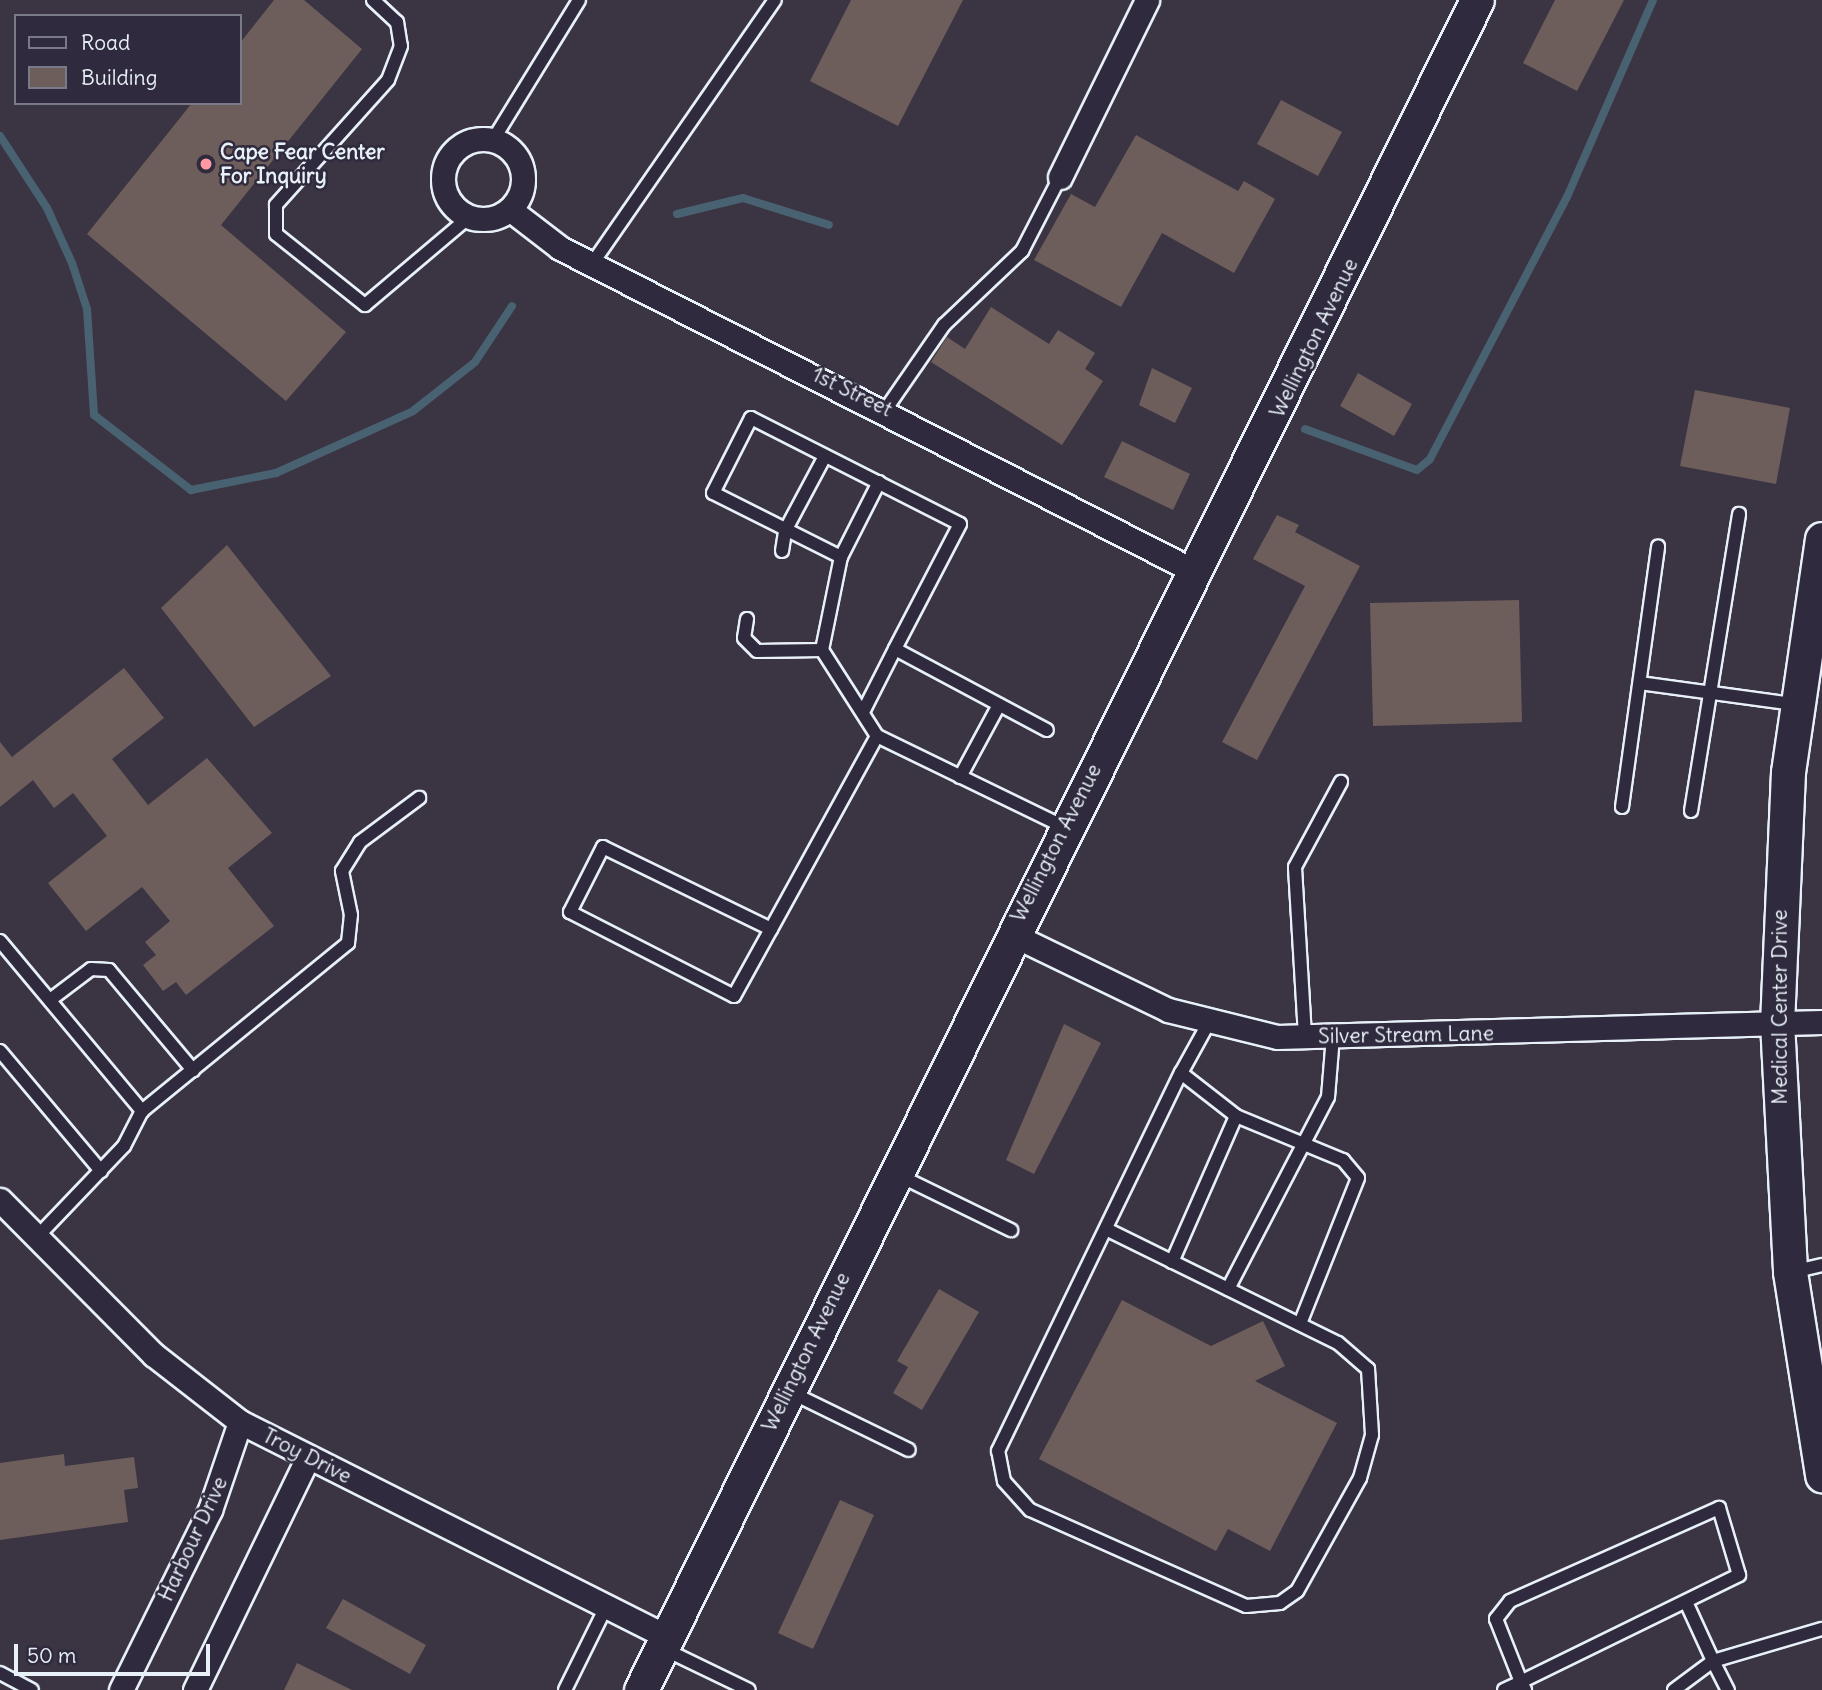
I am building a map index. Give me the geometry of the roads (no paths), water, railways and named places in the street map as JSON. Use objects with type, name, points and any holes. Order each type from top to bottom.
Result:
[{"type":"street","points":[[1060,177],[1147,0]]},
{"type":"street","name":"Wellington Avenue","points":[[641,1690],[1011,934],[1196,572],[1477,0]]},
{"type":"street","points":[[493,140],[514,153],[523,176],[512,211],[469,217],[448,199],[443,172],[457,149],[493,140]]},
{"type":"street","name":"1st Street","points":[[512,211],[592,264],[886,409],[1196,572]]},
{"type":"street","name":"Medical Center Drive","points":[[1822,539],[1794,704],[1777,1022],[1806,1268],[1822,1475]]},
{"type":"street","name":"Silver Stream Lane","points":[[1011,934],[1208,1024],[1305,1037],[1822,1022]]},
{"type":"street","name":"Troy Drive","points":[[0,1200],[154,1355],[240,1422],[606,1607],[664,1642]]},
{"type":"street","name":"Harbour Drive","points":[[121,1690],[210,1510],[240,1422]]},
{"type":"street","points":[[195,1690],[308,1457]]},
{"type":"lane","points":[[373,0],[397,22],[401,46],[388,80],[276,205],[276,234],[365,305],[469,217]]},
{"type":"lane","points":[[493,140],[579,0]]},
{"type":"lane","points":[[592,264],[775,0]]},
{"type":"lane","points":[[886,409],[944,325],[1022,251],[1060,177]]},
{"type":"lane","points":[[841,557],[713,493],[751,418],[960,524],[864,709]]},
{"type":"lane","points":[[782,551],[785,530],[825,456]]},
{"type":"lane","points":[[879,482],[841,557],[822,650],[864,709],[877,737],[1064,827]]},
{"type":"lane","points":[[1691,811],[1706,692],[1739,514]]},
{"type":"lane","points":[[1622,807],[1658,546]]},
{"type":"lane","points":[[747,619],[744,638],[757,651],[822,650]]},
{"type":"lane","points":[[895,649],[1047,730]]},
{"type":"lane","points":[[1640,683],[1794,704]]},
{"type":"lane","points":[[960,777],[999,705]]},
{"type":"lane","points":[[771,929],[603,847],[570,912],[734,996],[771,929],[877,737]]},
{"type":"lane","points":[[1305,1037],[1295,867],[1341,782]]},
{"type":"lane","points":[[37,1237],[101,1171],[142,1111],[348,943],[351,915],[341,871],[360,842],[418,798]]},
{"type":"lane","points":[[0,941],[142,1111]]},
{"type":"lane","points":[[50,1000],[91,970],[110,970],[193,1070]]},
{"type":"lane","points":[[1105,1229],[1338,1343],[1368,1369],[1372,1436],[1360,1478],[1297,1591],[1280,1604],[1246,1606],[1030,1510],[1004,1481],[998,1451],[1105,1229],[1181,1073],[1208,1024]]},
{"type":"lane","points":[[1228,1289],[1328,1097],[1333,1036]]},
{"type":"lane","points":[[0,1051],[101,1171]]},
{"type":"lane","points":[[1181,1073],[1236,1116],[1305,1142],[1343,1160],[1358,1178],[1353,1205],[1300,1324]]},
{"type":"lane","points":[[1172,1262],[1236,1116]]},
{"type":"lane","points":[[894,1173],[1011,1230]]},
{"type":"lane","points":[[787,1391],[909,1450]]},
{"type":"lane","points":[[1504,1690],[1523,1686],[1739,1575],[1719,1508],[1510,1601],[1496,1619],[1523,1686]]},
{"type":"lane","points":[[1686,1602],[1728,1690]]},
{"type":"lane","points":[[565,1690],[606,1607]]},
{"type":"lane","points":[[1674,1690],[1713,1661],[1822,1629]]},
{"type":"lane","points":[[664,1642],[749,1690]]},
{"type":"lane","points":[[0,1673],[32,1690]]},
{"type":"waterway","points":[[1305,429],[1417,470],[1430,459],[1567,197],[1653,0]]},
{"type":"waterway","points":[[0,136],[47,208],[72,263],[87,309],[94,415],[191,490],[276,473],[413,411],[475,362],[512,306]]},
{"type":"waterway","points":[[677,214],[743,198],[829,225]]},
{"type":"place","name":"Cape Fear Center For Inquiry","points":[[206,164]]}]
